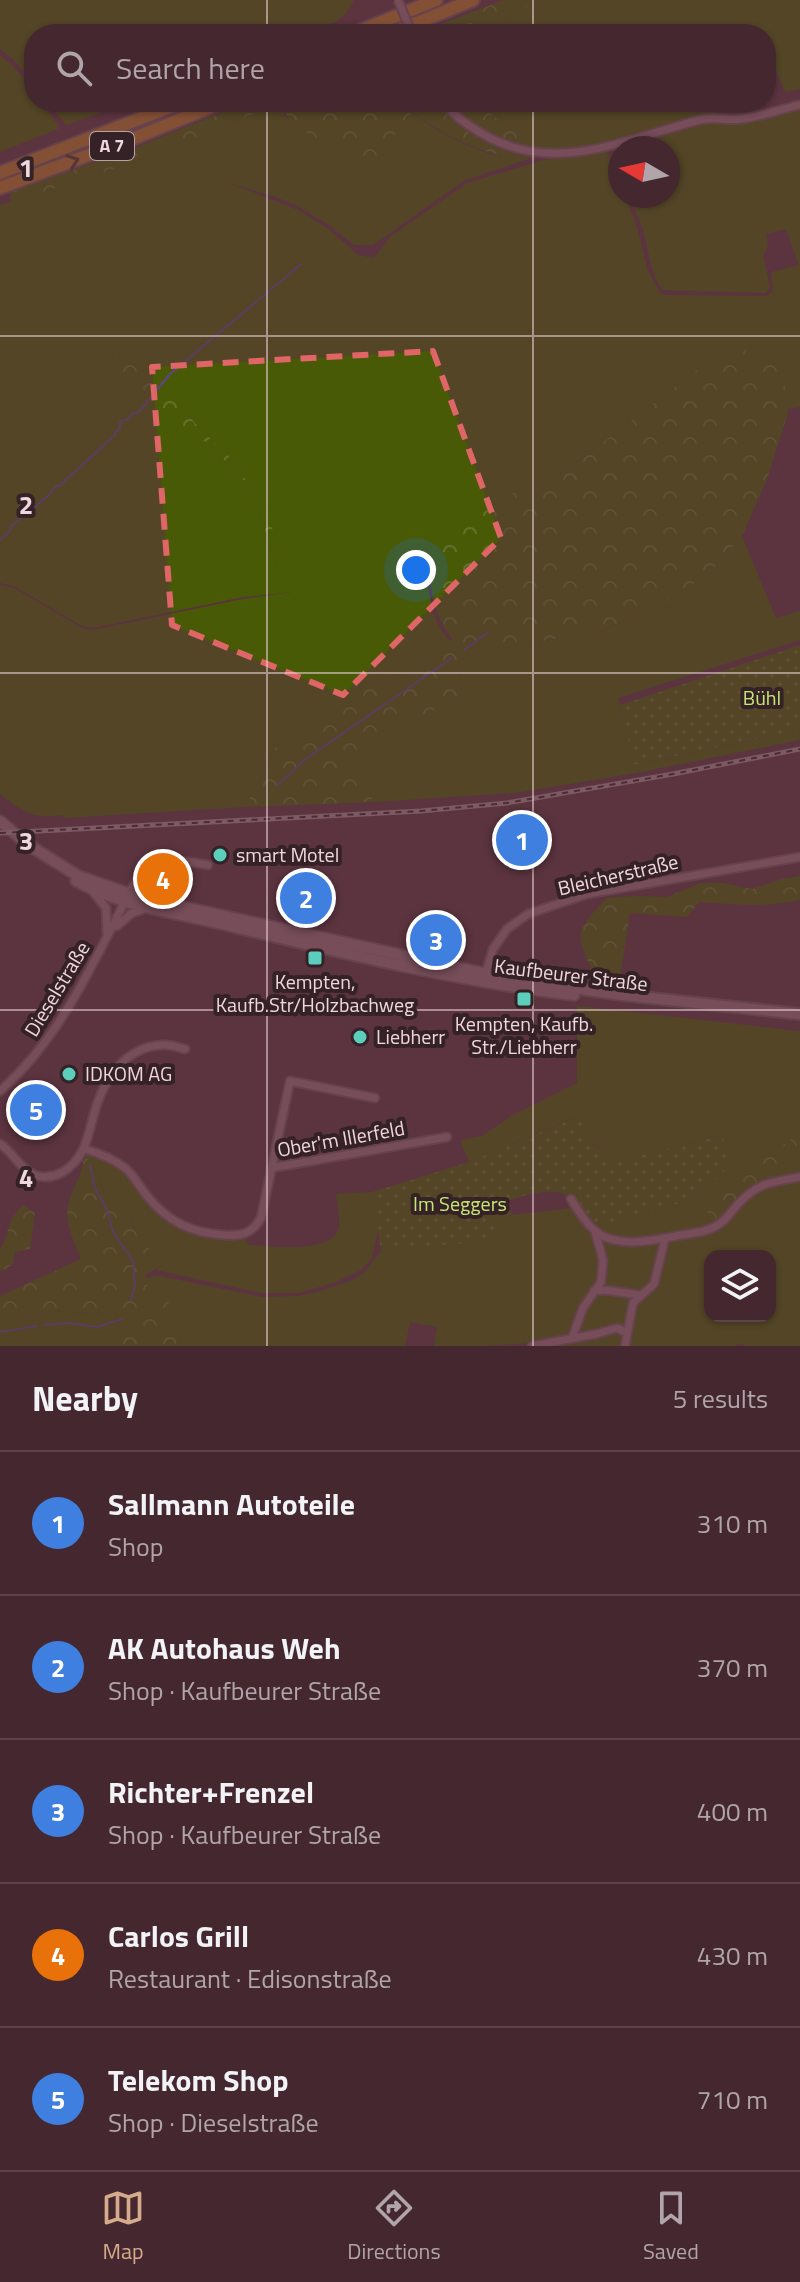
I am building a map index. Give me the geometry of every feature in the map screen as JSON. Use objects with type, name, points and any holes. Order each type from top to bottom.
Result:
[{"type":"highway","points":[[377,24],[436,0]]},
{"type":"highway","points":[[414,24],[473,0]]},
{"type":"highway","name":"A 7","points":[[0,173],[157,112]]},
{"type":"highway","name":"A 7","points":[[0,188],[198,112]]},
{"type":"main road","name":"Kaufbeurer Straße","points":[[0,821],[43,861],[91,889],[127,898],[529,990],[800,1020]]},
{"type":"main road","name":"Kaufbeurer Straße","points":[[27,844],[78,876],[149,908],[484,978],[800,1014]]},
{"type":"street","points":[[398,0],[408,24]]},
{"type":"street","points":[[776,111],[800,105]]},
{"type":"street","points":[[452,112],[495,142],[523,152],[567,155],[709,118],[726,121],[772,112]]},
{"type":"street","name":"Bleicherstraße","points":[[484,978],[493,949],[507,929],[528,914],[587,894],[800,857]]},
{"type":"street","name":"Dieselstraße","points":[[0,1091],[41,1047],[80,988],[143,871],[158,862],[208,865]]},
{"type":"street","name":"Dieselstraße","points":[[91,889],[106,908],[107,936]]},
{"type":"street","name":"Dieselstraße","points":[[107,936],[128,916],[149,908]]},
{"type":"street","points":[[0,1144],[22,1167],[40,1177],[65,1171],[85,1149],[98,1101],[111,1076],[126,1058],[144,1048],[164,1044],[185,1049]]},
{"type":"street","name":"Ober'm Illerfeld","points":[[375,1098],[290,1081],[271,1168],[447,1137]]},
{"type":"street","points":[[85,1149],[127,1170],[148,1198],[174,1221],[185,1228],[210,1234],[244,1234],[257,1225],[271,1168]]},
{"type":"street","points":[[595,1231],[632,1242],[705,1232],[717,1226],[757,1187],[767,1182],[800,1177]]},
{"type":"street","points":[[571,1199],[595,1231],[603,1268],[601,1282],[583,1308],[572,1338]]},
{"type":"street","points":[[625,1346],[633,1303],[654,1284],[665,1239]]},
{"type":"street","points":[[594,1291],[640,1295]]},
{"type":"street","points":[[532,1346],[617,1328],[627,1333]]},
{"type":"highlighted area","points":[[433,351],[501,538],[343,695],[172,625],[152,367]]},
{"type":"green space","points":[[0,0],[354,0],[350,8],[331,24],[24,24],[24,72],[0,49]]},
{"type":"green space","points":[[504,0],[541,0],[520,10],[502,24],[441,24]]},
{"type":"green space","points":[[541,0],[800,0],[800,89],[785,92],[776,70],[776,24],[502,24],[520,10]]},
{"type":"green space","points":[[0,55],[24,79],[24,112],[48,112],[59,126],[0,152]]},
{"type":"green space","points":[[800,109],[800,407],[787,409],[783,364],[730,344],[540,491],[426,550],[428,571],[425,571],[433,613],[451,642],[447,650],[427,658],[408,678],[369,680],[353,701],[276,746],[245,807],[65,818],[62,815],[28,813],[0,794],[0,585],[14,588],[82,628],[93,630],[292,592],[243,597],[93,628],[82,626],[14,586],[0,583],[0,205],[127,165],[258,112],[283,112],[287,118],[411,112],[464,144],[490,154],[518,159],[521,156],[534,157],[465,180],[373,245],[354,245],[299,207],[229,183],[298,210],[327,228],[358,255],[374,258],[390,237],[467,183],[548,159],[607,151],[608,208],[630,208],[648,271],[661,294],[767,296],[773,291],[771,272],[799,265],[786,229],[766,234],[768,247],[763,255],[770,287],[766,293],[663,290],[655,276],[634,208],[680,208],[680,136],[662,136],[711,122],[745,122]],"holes":[[[131,347],[200,429],[228,455],[265,507],[279,571],[258,510],[224,460],[201,438]]]},
{"type":"green space","points":[[56,112],[102,112],[69,124],[65,124]]},
{"type":"green space","points":[[223,112],[258,112],[127,165],[12,202],[9,193]]},
{"type":"green space","points":[[284,112],[412,112],[371,166],[308,134]]},
{"type":"green space","points":[[412,112],[446,112],[474,136],[521,156],[519,160],[476,148]]},
{"type":"green space","points":[[459,112],[489,112],[531,142],[525,147],[494,135]]},
{"type":"green space","points":[[489,112],[715,112],[716,115],[641,136],[608,136],[608,144],[594,147],[547,150],[525,147],[530,142]]},
{"type":"green space","points":[[730,344],[783,364],[788,413],[767,479],[742,536],[710,573],[668,600],[602,631],[485,651],[460,667],[462,695],[370,745],[359,773],[374,802],[245,807],[276,746],[353,701],[369,680],[408,678],[427,658],[447,650],[452,639],[436,608],[426,550],[521,488],[540,491]]},
{"type":"green space","points":[[131,346],[200,429],[228,455],[265,507],[286,571],[279,571],[258,510],[224,460],[201,438],[189,447],[111,366],[119,347]]},
{"type":"green space","points":[[742,536],[776,618],[800,611],[800,640],[618,698],[635,765],[800,730],[800,740],[636,773],[515,793],[374,802],[359,773],[370,745],[462,695],[460,667],[485,651],[603,631],[668,600],[710,573]]},
{"type":"green space","name":"Bühl","points":[[800,645],[800,730],[634,765],[620,705]]},
{"type":"green space","points":[[800,876],[800,900],[762,905],[699,902],[687,917],[630,913],[620,978],[595,978],[581,935],[587,920],[606,898],[667,897],[701,883],[723,883],[752,889]]},
{"type":"green space","points":[[577,1006],[800,1031],[800,1131],[796,1131],[791,1141],[763,1155],[731,1181],[712,1182],[728,1168],[722,1135],[614,1162],[594,1144],[588,1146],[582,1142],[580,1115],[469,1162],[460,1140],[482,1136],[513,1115],[577,1083]]},
{"type":"green space","name":"Im Seggers","points":[[581,1115],[582,1142],[588,1146],[593,1144],[614,1162],[723,1135],[728,1168],[691,1200],[595,1227],[564,1194],[543,1192],[507,1201],[512,1215],[497,1219],[492,1241],[381,1251],[372,1192],[469,1162]]},
{"type":"green space","points":[[796,1131],[800,1131],[800,1175],[767,1180],[756,1185],[738,1200],[724,1219],[707,1229],[707,1210],[696,1196],[712,1182],[731,1181],[763,1155],[790,1141]]},
{"type":"green space","points":[[86,1152],[126,1172],[171,1223],[191,1233],[213,1238],[246,1239],[249,1245],[299,1247],[326,1242],[339,1227],[336,1194],[372,1192],[378,1230],[372,1258],[361,1270],[334,1283],[298,1293],[262,1293],[156,1270],[163,1265],[142,1242],[129,1216],[134,1206],[132,1202],[118,1208],[113,1198],[105,1193],[93,1163],[84,1156]]},
{"type":"green space","points":[[84,1156],[93,1163],[105,1193],[113,1198],[118,1208],[131,1201],[134,1206],[129,1217],[142,1242],[163,1265],[146,1274],[146,1284],[171,1304],[181,1337],[174,1346],[120,1346],[116,1314],[48,1311],[0,1325],[0,1296],[81,1259],[67,1214]]},
{"type":"green space","points":[[800,1181],[800,1346],[628,1346],[632,1314],[636,1304],[657,1285],[667,1241],[705,1234],[760,1189]]},
{"type":"green space","points":[[696,1196],[708,1214],[707,1229],[704,1230],[634,1238],[620,1237],[595,1227],[691,1200]]},
{"type":"green space","points":[[23,1205],[35,1213],[30,1249],[15,1252],[13,1264],[0,1272],[0,1248],[12,1218]]},
{"type":"green space","points":[[571,1208],[585,1222],[595,1240],[600,1270],[599,1280],[581,1307],[572,1328],[558,1339],[481,1346],[434,1346],[437,1327],[410,1322],[405,1346],[174,1346],[181,1337],[146,1284],[146,1279],[155,1275],[262,1297],[314,1293],[353,1280],[364,1273],[381,1251],[492,1241],[497,1219]]},
{"type":"green space","points":[[599,1238],[658,1242],[658,1262],[652,1283],[637,1292],[601,1287]]},
{"type":"green space","points":[[603,1293],[633,1296],[626,1324],[577,1334],[585,1310]]},
{"type":"green space","points":[[48,1311],[116,1314],[120,1346],[0,1346],[0,1325]]},
{"type":"green space","points":[[619,1330],[624,1336],[622,1346],[553,1346]]},
{"type":"waterway","points":[[0,540],[11,526],[115,435],[120,429],[120,421],[138,413],[169,375],[301,264]]},
{"type":"waterway","points":[[464,650],[487,633]]},
{"type":"waterway","points":[[278,785],[304,760],[452,658]]},
{"type":"waterway","points":[[90,1165],[95,1188],[107,1210],[113,1232],[133,1261],[135,1285],[131,1300]]},
{"type":"waterway","points":[[44,1325],[68,1323],[97,1327],[122,1319]]},
{"type":"waterway","points":[[0,1332],[37,1326]]},
{"type":"railway","points":[[0,833],[421,811],[507,803],[800,749]]},
{"type":"place","name":"Sallmann Autoteile","points":[[522,840]]},
{"type":"place","name":"smart Motel","points":[[220,855]]},
{"type":"place","name":"Carlos Grill","points":[[163,879]]},
{"type":"place","name":"AK Autohaus Weh","points":[[306,898]]},
{"type":"place","name":"Richter+Frenzel","points":[[436,940]]},
{"type":"place","name":"Kempten, Kaufb.Str/Holzbachweg","points":[[315,958]]},
{"type":"place","name":"Kempten, Kaufb. Str./Liebherr","points":[[524,999]]},
{"type":"place","name":"Liebherr","points":[[360,1037]]},
{"type":"place","name":"IDKOM AG","points":[[69,1074]]},
{"type":"place","name":"Telekom Shop","points":[[36,1110]]}]
